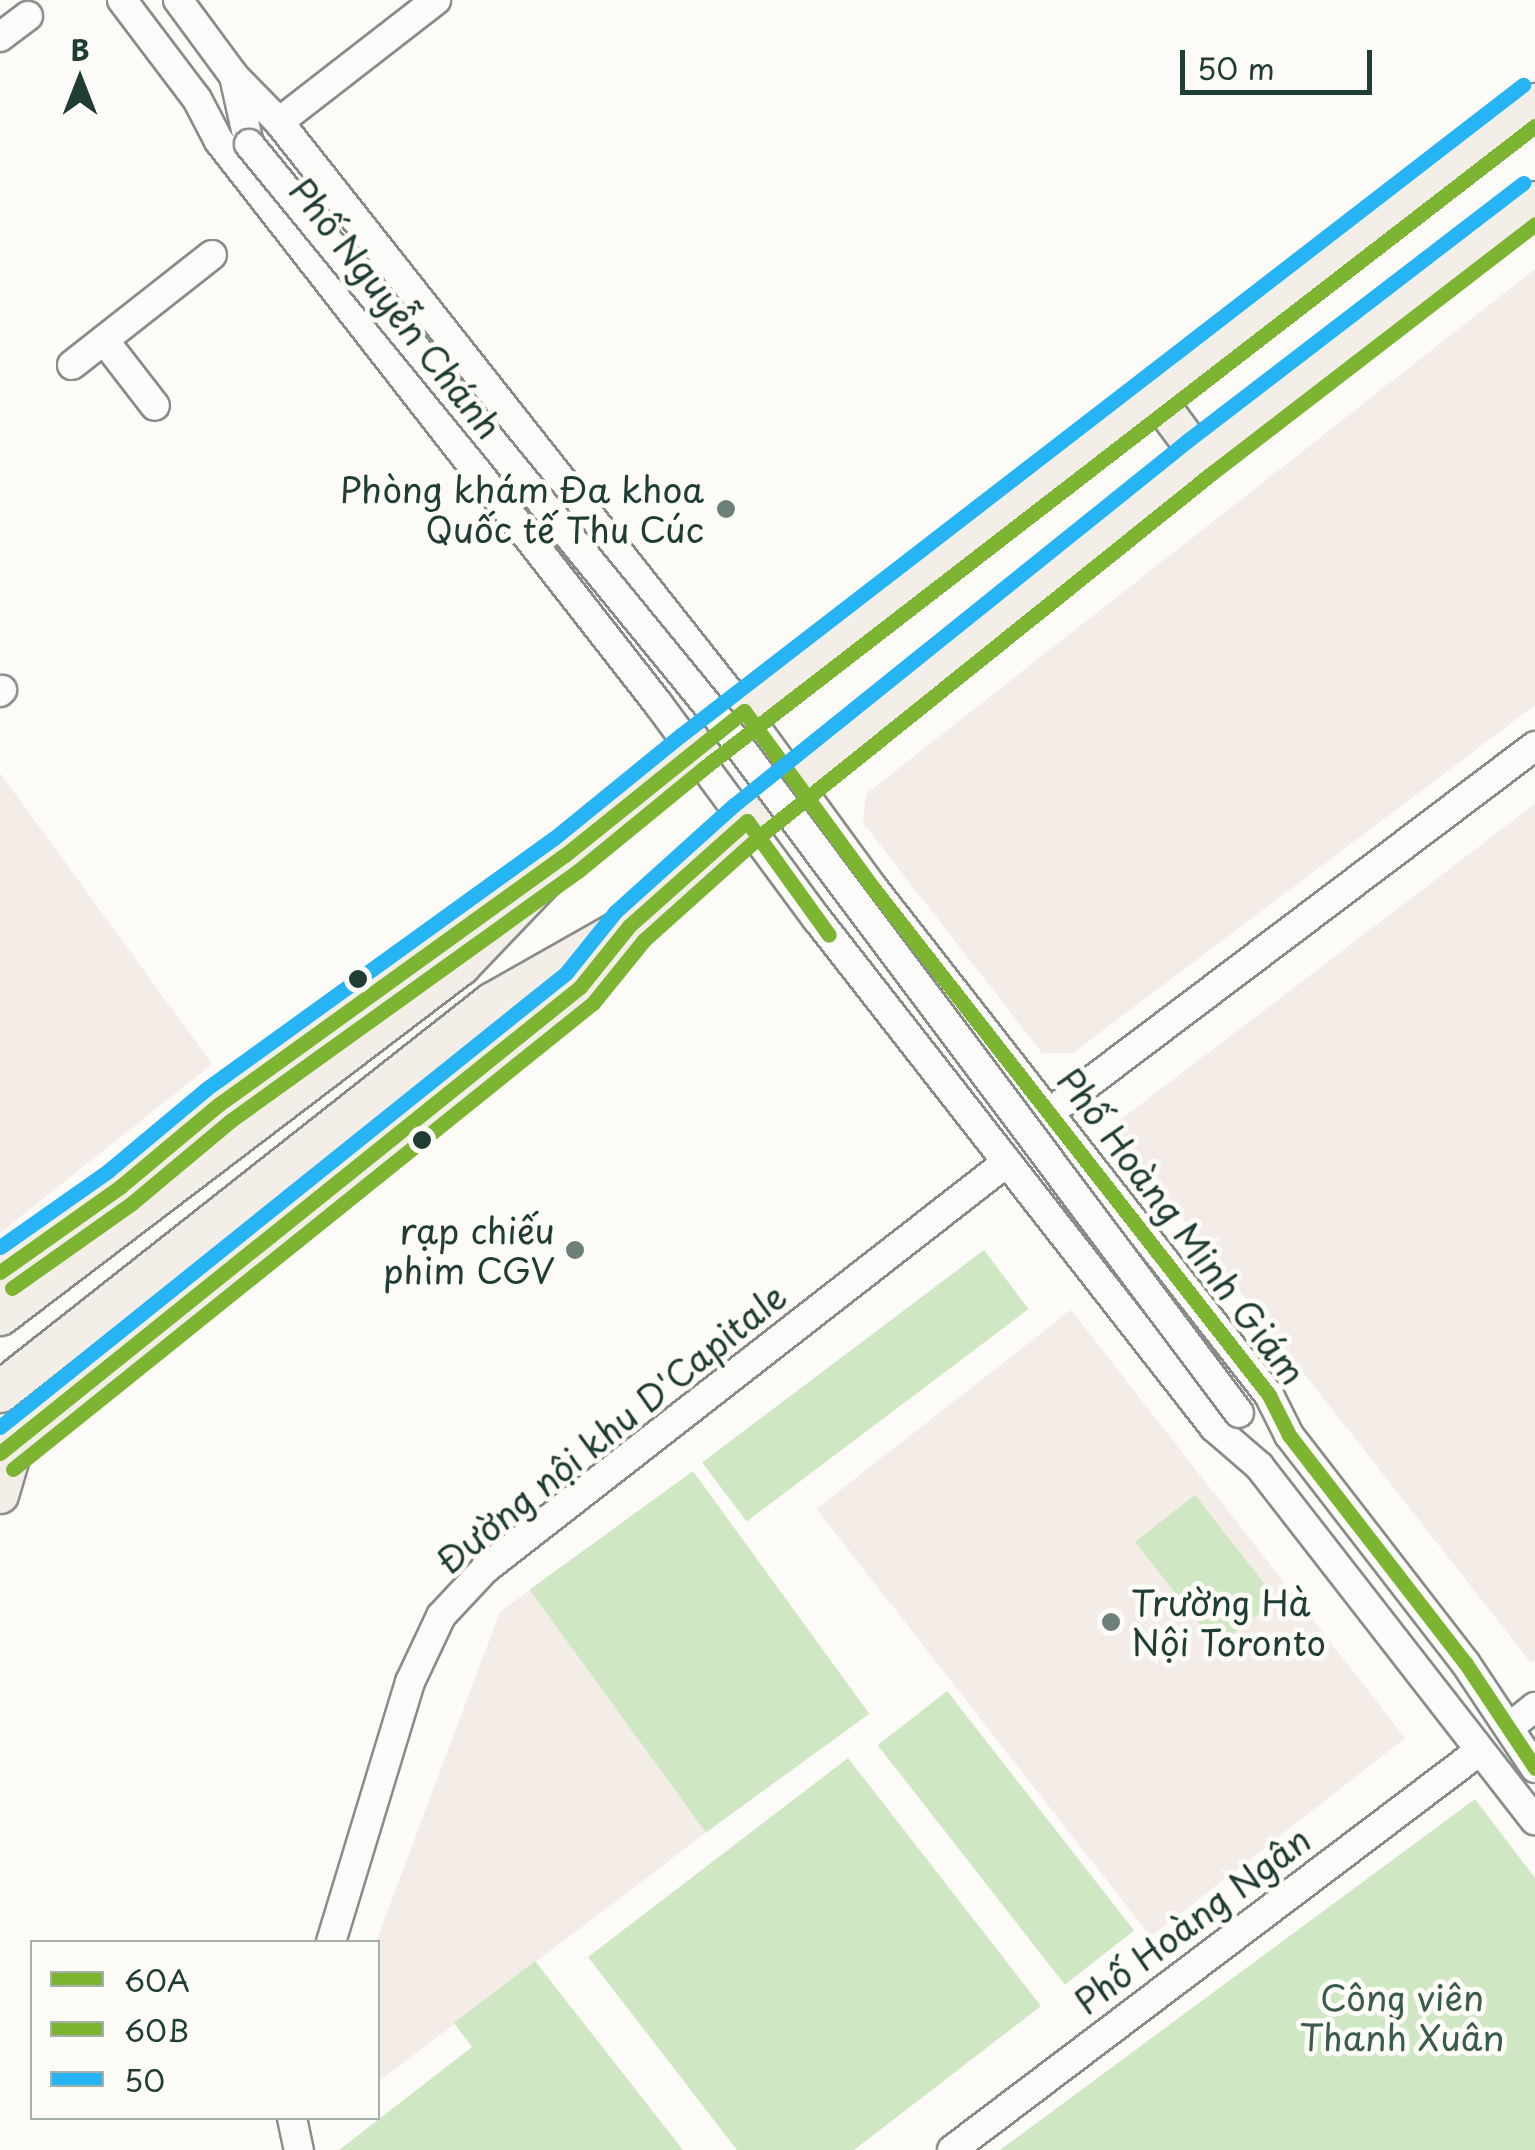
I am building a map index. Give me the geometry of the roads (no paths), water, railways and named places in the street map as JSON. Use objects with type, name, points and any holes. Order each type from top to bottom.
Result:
[{"type":"highway","points":[[0,1315],[460,965],[566,855]]},
{"type":"highway","points":[[0,1392],[493,1003],[629,926]]},
{"type":"main road","points":[[0,1272],[120,1187],[218,1106],[402,970],[566,855],[693,751],[1535,101]]},
{"type":"main road","points":[[0,1495],[9,1444],[580,987],[629,926],[747,822],[1200,456],[1535,199]]},
{"type":"main road","points":[[1154,396],[1200,456]]},
{"type":"street","name":"Phố Nguyễn Chánh","points":[[122,0],[197,98],[219,141],[747,822]]},
{"type":"street","name":"Phố Nguyễn Chánh","points":[[178,0],[234,76],[280,122],[797,783]]},
{"type":"street","points":[[280,122],[428,2]]},
{"type":"street","points":[[0,37],[28,16]]},
{"type":"street","points":[[234,76],[249,144]]},
{"type":"street","points":[[197,98],[249,144],[722,724],[1240,1414],[1259,1466]]},
{"type":"street","points":[[72,366],[212,255]]},
{"type":"street","points":[[104,340],[156,406]]},
{"type":"street","points":[[595,622],[634,638],[646,636],[658,618],[655,600]]},
{"type":"street","points":[[1049,1113],[1535,746]]},
{"type":"street","name":"Phố Hoàng Minh Giám","points":[[797,783],[874,889],[1269,1395],[1289,1435],[1372,1537],[1510,1726],[1535,1768]]},
{"type":"street","points":[[747,822],[817,920],[1214,1427],[1259,1466],[1478,1752],[1535,1820]]},
{"type":"street","points":[[817,920],[812,898],[816,884],[830,874],[850,876],[874,889]]},
{"type":"street","name":"Đường nội khu D'Capitale","points":[[332,1940],[410,1682],[440,1616],[485,1569],[1007,1162]]},
{"type":"street","points":[[1240,1414],[1289,1435]]},
{"type":"street","points":[[1510,1726],[1535,1707]]},
{"type":"street","name":"Phố Hoàng Ngân","points":[[952,2150],[1478,1752]]},
{"type":"street","points":[[292,2120],[299,2150]]},
{"type":"place","name":"Phòng khám Đa khoa Quốc tế Thu Cúc","points":[[726,509]]},
{"type":"place","name":"rạp chiếu phim CGV","points":[[575,1250]]},
{"type":"place","name":"Trường Hà Nội Toronto","points":[[1111,1622]]},
{"type":"park label","name":"Công viên Thanh Xuân","points":[[1402,2017]]}]
